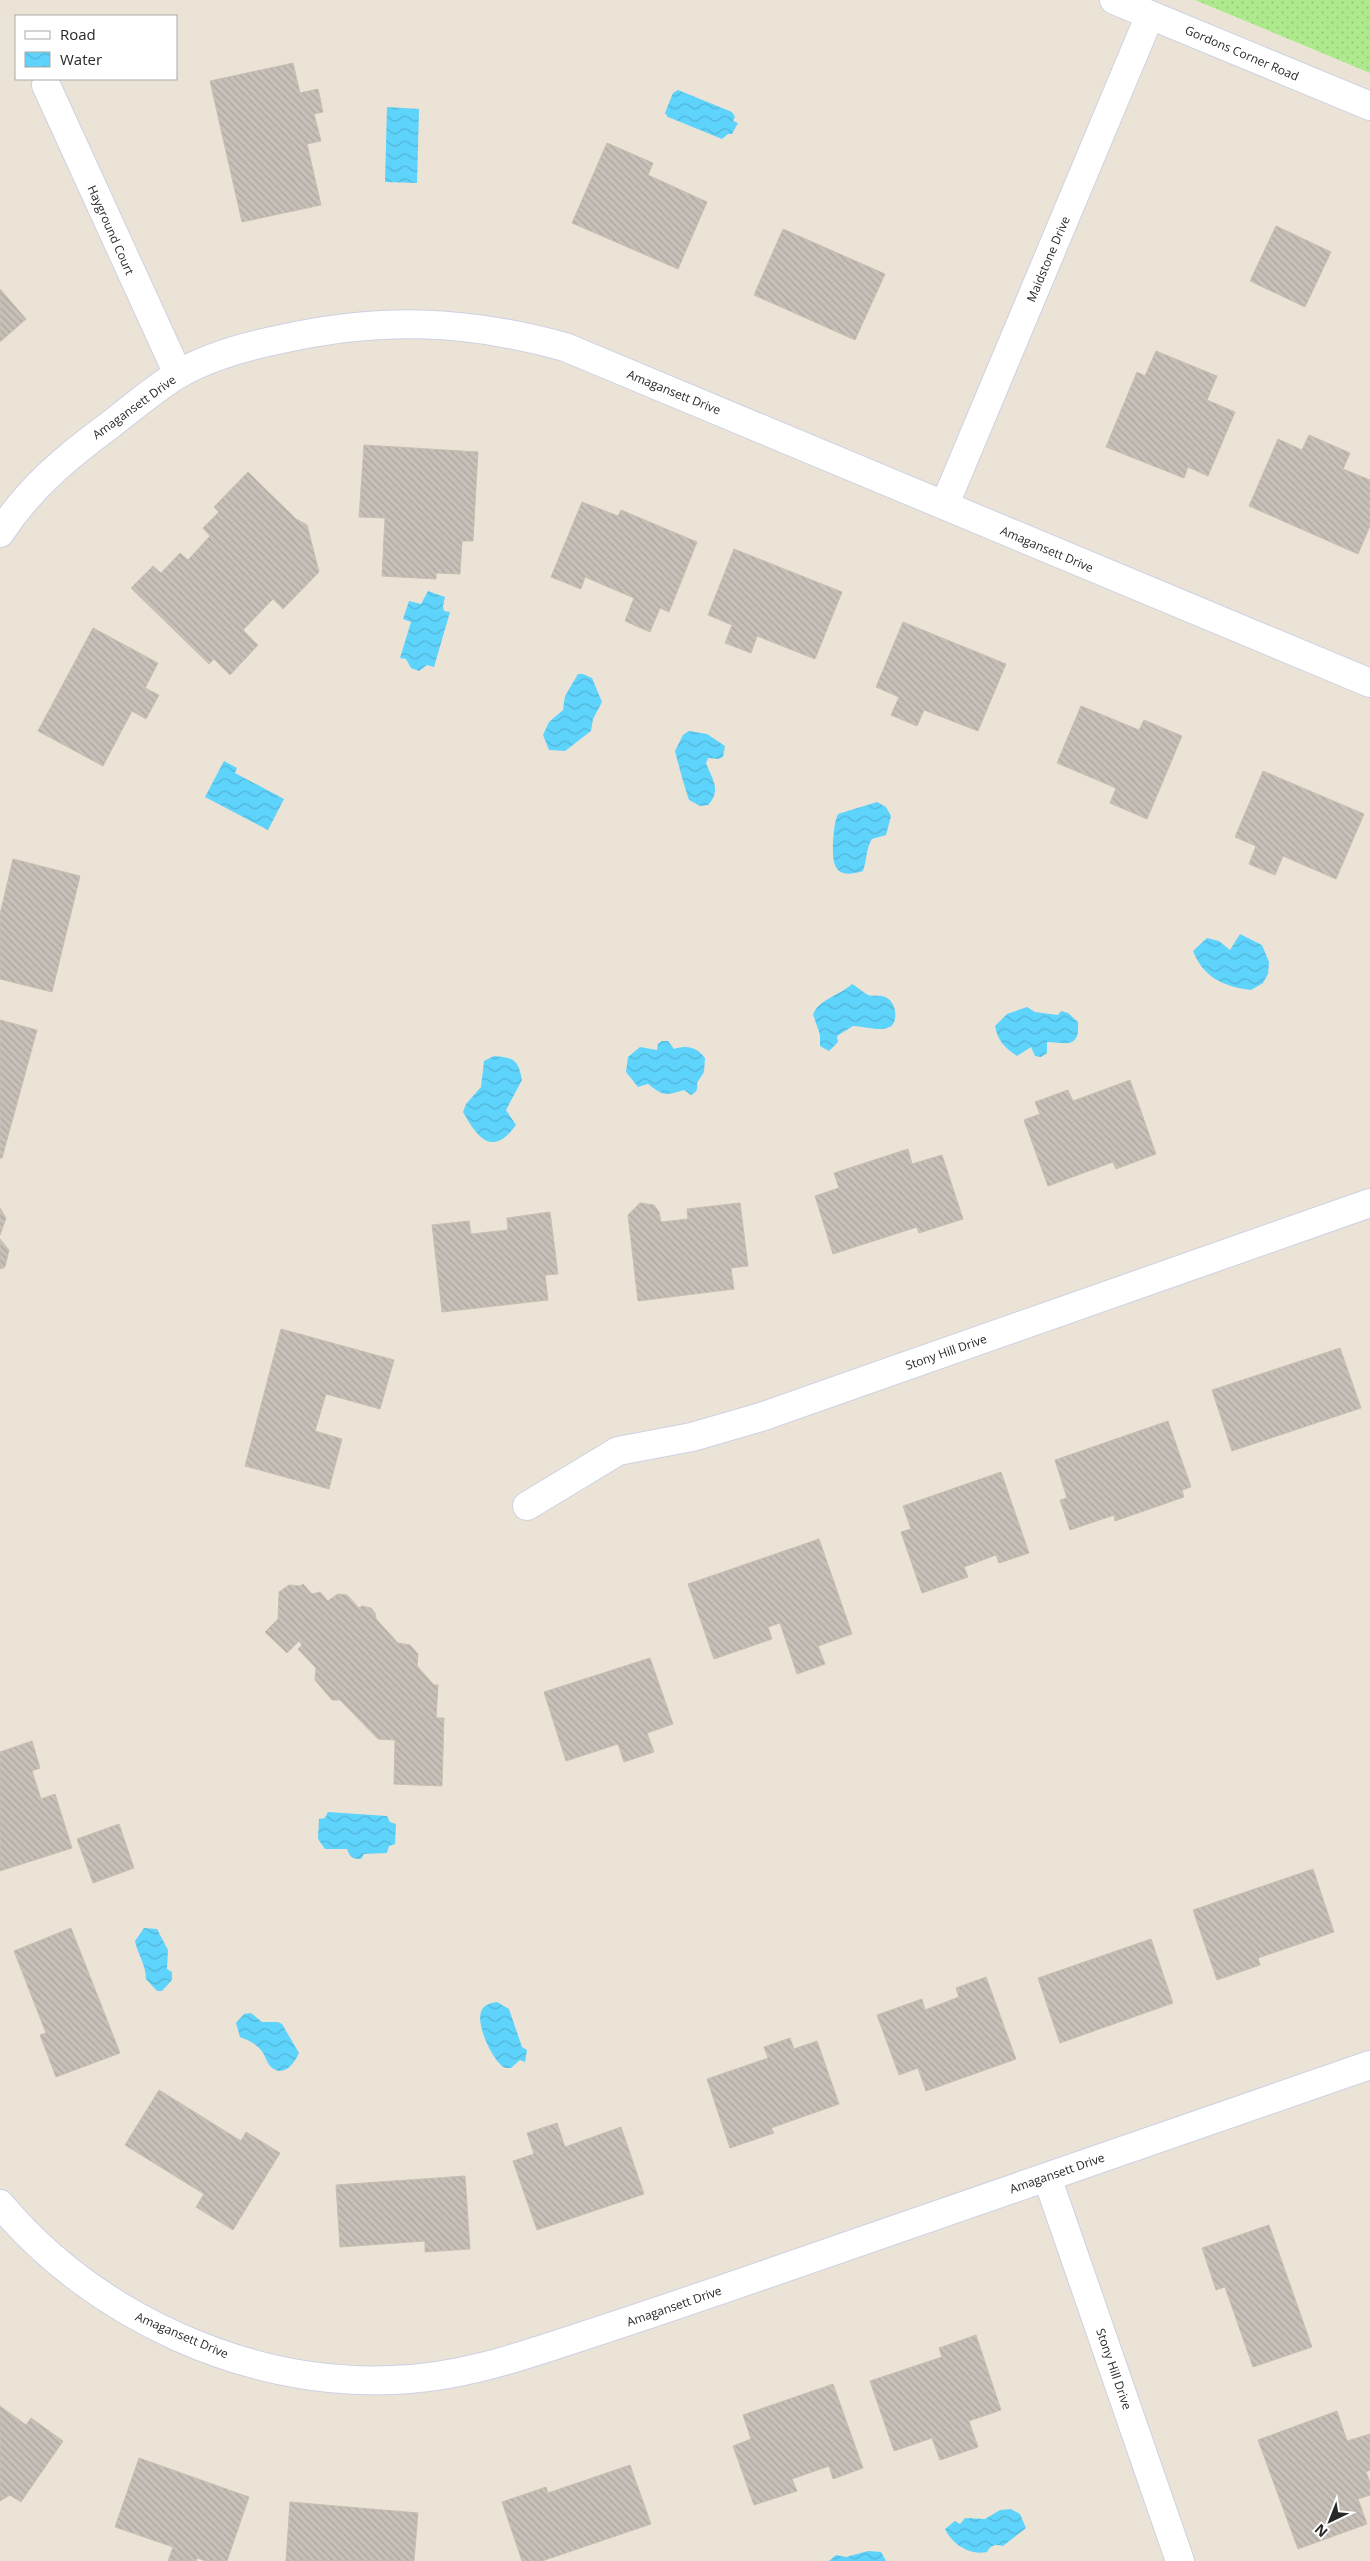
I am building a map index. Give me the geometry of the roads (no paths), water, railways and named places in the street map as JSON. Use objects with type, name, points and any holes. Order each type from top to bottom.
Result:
[{"type":"street","name":"Gordons Corner Road","points":[[1114,0],[1370,106]]},
{"type":"street","name":"Maidstone Drive","points":[[946,504],[1150,15]]},
{"type":"street","name":"Hayground Court","points":[[46,85],[178,374]]},
{"type":"street","name":"Amagansett Drive","points":[[0,533],[30,494],[68,456],[178,374],[239,348],[323,329],[390,323],[453,325],[525,336],[564,347],[946,504],[1018,537],[1370,683]]},
{"type":"street","name":"Stony Hill Drive","points":[[526,1506],[618,1451],[692,1437],[761,1417],[1370,1203]]},
{"type":"street","name":"Amagansett Drive","points":[[0,2204],[47,2252],[100,2293],[144,2321],[212,2350],[282,2370],[346,2379],[391,2380],[422,2378],[495,2365],[689,2302],[1370,2065]]},
{"type":"street","name":"Stony Hill Drive","points":[[1047,2177],[1180,2561]]},
{"type":"water","points":[[678,90],[732,112],[735,117],[733,121],[738,123],[732,134],[728,134],[722,139],[668,117],[665,113],[673,93]]},
{"type":"water","points":[[387,107],[419,109],[417,183],[385,182]]},
{"type":"water","points":[[428,591],[445,597],[444,611],[450,612],[434,667],[427,665],[419,671],[411,668],[406,659],[400,658],[411,622],[403,619],[409,601],[421,604]]},
{"type":"water","points":[[578,674],[592,678],[602,702],[593,719],[591,731],[565,751],[549,750],[543,735],[549,722],[563,710],[565,696]]},
{"type":"water","points":[[689,731],[707,734],[725,746],[723,757],[718,759],[708,758],[706,763],[715,789],[712,800],[708,805],[700,806],[689,800],[675,751],[683,735]]},
{"type":"water","points":[[224,761],[237,768],[235,773],[284,799],[268,830],[205,797]]},
{"type":"water","points":[[877,802],[886,807],[891,816],[886,835],[872,839],[863,871],[846,874],[841,872],[837,869],[833,858],[834,828],[838,814]]},
{"type":"water","points":[[1240,934],[1262,945],[1269,962],[1268,974],[1263,983],[1251,990],[1241,989],[1216,979],[1202,968],[1193,951],[1207,938],[1219,941],[1230,950]]},
{"type":"water","points":[[852,984],[868,995],[882,996],[888,999],[895,1011],[895,1020],[892,1025],[881,1029],[853,1026],[837,1036],[838,1042],[829,1051],[820,1046],[820,1035],[813,1014],[821,1004]]},
{"type":"water","points":[[1027,1007],[1035,1012],[1058,1015],[1061,1011],[1068,1013],[1078,1022],[1078,1031],[1074,1041],[1070,1043],[1047,1042],[1047,1053],[1041,1057],[1035,1056],[1031,1047],[1017,1056],[1002,1043],[995,1026],[1007,1014]]},
{"type":"water","points":[[662,1041],[668,1041],[674,1049],[688,1047],[695,1049],[705,1058],[704,1072],[697,1083],[697,1090],[693,1094],[691,1095],[684,1090],[664,1094],[648,1084],[638,1087],[626,1072],[628,1057],[640,1047],[657,1050],[658,1044]]},
{"type":"water","points":[[494,1056],[514,1061],[519,1068],[522,1080],[506,1110],[516,1125],[508,1135],[493,1142],[486,1141],[474,1130],[463,1112],[466,1104],[481,1087],[484,1061]]},
{"type":"water","points":[[328,1812],[387,1816],[390,1822],[396,1824],[395,1844],[389,1846],[387,1853],[364,1854],[361,1859],[352,1857],[347,1849],[325,1849],[318,1839],[319,1819],[325,1818]]},
{"type":"water","points":[[144,1928],[157,1929],[168,1950],[167,1969],[172,1972],[172,1980],[162,1991],[157,1991],[146,1979],[145,1969],[136,1946],[135,1941]]},
{"type":"water","points":[[497,2002],[509,2009],[522,2047],[527,2050],[525,2062],[520,2060],[511,2068],[505,2068],[495,2059],[483,2034],[481,2025],[480,2018],[483,2008]]},
{"type":"water","points":[[251,2013],[262,2022],[278,2022],[282,2024],[299,2053],[288,2068],[279,2071],[275,2070],[270,2066],[258,2047],[240,2037],[236,2023],[244,2014]]},
{"type":"water","points":[[1011,2509],[1020,2514],[1026,2528],[1003,2546],[994,2546],[987,2552],[974,2552],[962,2548],[945,2529],[955,2521],[960,2524],[965,2518],[985,2519],[1000,2510]]},
{"type":"water","points":[[868,2551],[881,2552],[886,2561],[829,2561],[836,2555],[846,2557]]}]
